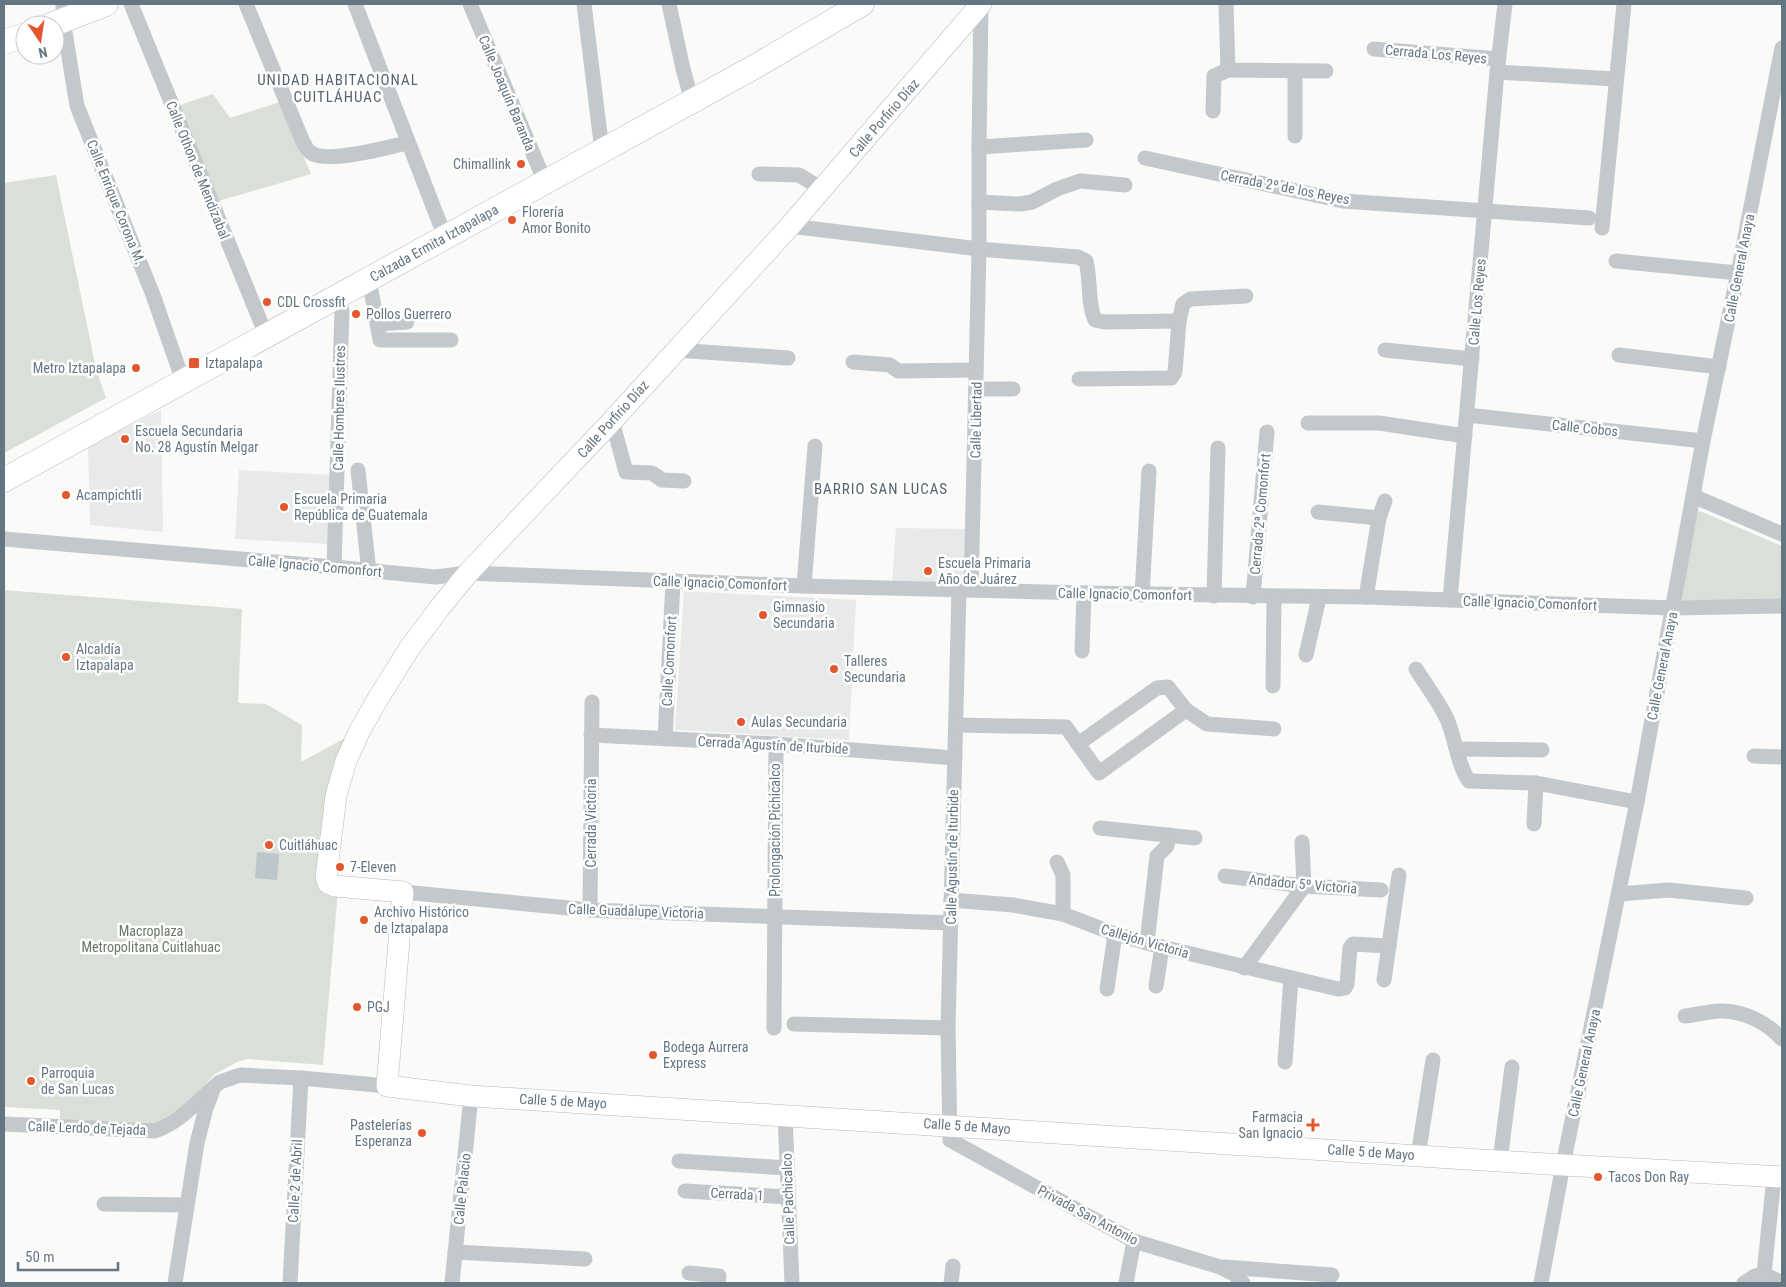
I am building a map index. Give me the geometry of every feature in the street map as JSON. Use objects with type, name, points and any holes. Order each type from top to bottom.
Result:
[{"type":"main road","points":[[63,15],[106,4]]},
{"type":"main road","name":"Calzada Ermita Iztapalapa","points":[[4,480],[692,101],[862,4]]},
{"type":"street","name":"Calle Othon de Mendizabal","points":[[131,4],[266,336]]},
{"type":"street","points":[[246,4],[309,152],[317,156],[347,156],[407,143]]},
{"type":"street","points":[[354,4],[445,237]]},
{"type":"street","name":"Calle Joaquín Baranda","points":[[470,4],[545,182]]},
{"type":"street","points":[[584,4],[602,150]]},
{"type":"street","points":[[669,4],[692,101]]},
{"type":"street","name":"Calle Libertad","points":[[965,590],[977,389],[982,4]]},
{"type":"street","name":"Calle Porfirio Díaz","points":[[326,877],[336,796],[346,762],[360,730],[409,649],[458,574],[612,421],[790,226],[982,4]]},
{"type":"street","points":[[1226,4],[1228,70]]},
{"type":"street","name":"Calle Los Reyes","points":[[1450,600],[1505,4]]},
{"type":"street","points":[[1602,228],[1615,79],[1624,4]]},
{"type":"street","name":"Calle Enrique Corona M.","points":[[65,46],[77,106],[154,295],[183,381]]},
{"type":"street","name":"Calle General Anaya","points":[[1541,1283],[1563,1165],[1637,802],[1703,441],[1782,48]]},
{"type":"street","name":"Cerrada Los Reyes","points":[[1374,49],[1498,66],[1615,79]]},
{"type":"street","points":[[1212,111],[1214,76],[1228,70],[1326,71]]},
{"type":"street","points":[[1295,71],[1295,136]]},
{"type":"street","points":[[979,147],[1086,140]]},
{"type":"street","name":"Cerrada 2º de los Reyes","points":[[1145,158],[1343,201],[1589,218]]},
{"type":"street","points":[[759,174],[799,175],[822,189]]},
{"type":"street","points":[[979,202],[1020,204],[1032,202],[1057,189],[1080,181],[1125,185]]},
{"type":"street","points":[[790,226],[979,249],[1078,257],[1086,261],[1089,271],[1091,312],[1094,320],[1104,322],[1178,321]]},
{"type":"street","points":[[1616,261],[1738,273]]},
{"type":"street","points":[[369,279],[380,340],[451,340]]},
{"type":"street","points":[[1079,379],[1171,378],[1175,372],[1178,321],[1183,304],[1190,299],[1246,296]]},
{"type":"street","name":"Calle Hombres Ilustres","points":[[335,563],[342,310]]},
{"type":"street","points":[[378,324],[407,322]]},
{"type":"street","points":[[676,350],[788,358]]},
{"type":"street","points":[[1385,350],[1472,359]]},
{"type":"street","points":[[1619,355],[1719,366]]},
{"type":"street","points":[[853,362],[890,365],[898,371],[976,370]]},
{"type":"street","points":[[977,389],[1013,389]]},
{"type":"street","name":"Calle Cobos","points":[[1467,415],[1703,441]]},
{"type":"street","points":[[612,421],[626,472],[652,473],[662,480],[684,481]]},
{"type":"street","points":[[1308,423],[1379,423],[1465,436]]},
{"type":"street","name":"Cerrada 2ª Comonfort","points":[[1253,597],[1267,432]]},
{"type":"street","points":[[804,586],[815,446]]},
{"type":"street","points":[[1214,596],[1218,448]]},
{"type":"street","points":[[358,470],[368,563]]},
{"type":"street","points":[[1142,595],[1149,470]]},
{"type":"street","points":[[1693,496],[1782,534]]},
{"type":"street","points":[[1366,598],[1379,518],[1385,500]]},
{"type":"street","points":[[1318,512],[1379,518]]},
{"type":"street","name":"Calle Ignacio Comonfort","points":[[4,530],[335,563],[435,577],[458,574],[1084,594],[1366,598],[1673,608],[1782,606]]},
{"type":"street","name":"Calle Ignacio Comonfort","points":[[4,539],[335,563],[368,563],[443,569],[458,574]]},
{"type":"street","name":"Calle Comonfort","points":[[665,739],[673,582]]},
{"type":"street","name":"Calle Agustín de Iturbide","points":[[950,1125],[948,1028],[951,900],[956,725],[965,590]]},
{"type":"street","points":[[1082,651],[1084,594]]},
{"type":"street","points":[[1273,686],[1274,597]]},
{"type":"street","points":[[1306,655],[1319,598]]},
{"type":"street","points":[[1416,669],[1446,718],[1458,749],[1464,774],[1469,781],[1536,783],[1637,802]]},
{"type":"street","points":[[1078,744],[1157,688],[1168,687],[1186,710],[1207,724],[1274,729]]},
{"type":"street","points":[[591,735],[592,702]]},
{"type":"street","points":[[956,725],[1066,727],[1099,773],[1186,710]]},
{"type":"street","name":"Cerrada Agustín de Iturbide","points":[[591,735],[776,744],[955,758]]},
{"type":"street","name":"Cerrada Victoria","points":[[590,910],[591,735]]},
{"type":"street","name":"Prolongación Pichicalco","points":[[774,1028],[776,744]]},
{"type":"street","points":[[1458,749],[1542,750]]},
{"type":"street","points":[[1754,756],[1782,757]]},
{"type":"street","points":[[1534,824],[1536,783]]},
{"type":"street","points":[[1100,828],[1195,838]]},
{"type":"street","points":[[1147,943],[1157,856],[1167,846],[1169,835]]},
{"type":"street","points":[[1244,968],[1304,886],[1302,842]]},
{"type":"street","points":[[1057,862],[1063,875],[1063,914]]},
{"type":"street","points":[[1384,980],[1399,875]]},
{"type":"street","name":"Andador 5º Victoria","points":[[1225,876],[1304,886],[1381,890]]},
{"type":"street","name":"Calle Guadalupe Victoria","points":[[326,877],[328,884],[335,886],[590,910],[951,923]]},
{"type":"street","points":[[1619,894],[1668,890],[1746,898]]},
{"type":"street","points":[[387,1086],[403,892]]},
{"type":"street","name":"Callejón Victoria","points":[[951,900],[1013,905],[1063,914],[1115,934],[1147,943],[1244,968],[1338,989],[1345,988],[1347,984],[1350,948],[1353,944],[1389,946]]},
{"type":"street","points":[[1107,990],[1115,934]]},
{"type":"street","points":[[1156,986],[1162,947]]},
{"type":"street","points":[[1285,1062],[1291,978]]},
{"type":"street","points":[[1685,1016],[1724,1011],[1751,1016],[1775,1031],[1782,1039]]},
{"type":"street","points":[[794,1024],[948,1028]]},
{"type":"street","points":[[389,1055],[403,1076],[423,1090]]},
{"type":"street","points":[[1418,1156],[1433,1060]]},
{"type":"street","points":[[1500,1161],[1512,1067]]},
{"type":"street","name":"Calle 5 de Mayo","points":[[214,1087],[220,1082],[240,1075],[300,1078],[471,1096],[1778,1177]]},
{"type":"street","name":"Calle 2 de Abril","points":[[290,1283],[300,1078]]},
{"type":"street","points":[[175,1283],[197,1143],[206,1108],[214,1087]]},
{"type":"street","name":"Calle Lerdo de Tejada","points":[[4,1124],[154,1131],[167,1127],[178,1120],[214,1087]]},
{"type":"street","name":"Calle Palacio","points":[[452,1283],[471,1096]]},
{"type":"street","name":"Calle Pachicalco","points":[[785,1116],[792,1283]]},
{"type":"street","name":"Privada San Antonio","points":[[950,1125],[950,1140],[1134,1241],[1220,1266],[1234,1274],[1244,1283]]},
{"type":"street","points":[[679,1161],[787,1168]]},
{"type":"street","points":[[1764,1274],[1778,1177]]},
{"type":"street","name":"Cerrada 1","points":[[685,1191],[788,1197]]},
{"type":"street","points":[[104,1204],[186,1206]]},
{"type":"street","points":[[1126,1283],[1134,1241]]},
{"type":"street","points":[[455,1252],[585,1259]]},
{"type":"street","points":[[951,1283],[953,1266]]},
{"type":"street","points":[[1220,1266],[1332,1276]]},
{"type":"street","points":[[689,1273],[719,1276],[718,1283]]},
{"type":"street","points":[[1744,1283],[1755,1276],[1764,1274],[1782,1283]]},
{"type":"shaded area","points":[[161,410],[163,532],[90,525],[88,446]]},
{"type":"shaded area","name":"Escuela Primaria República de Guatemala","points":[[239,470],[334,475],[329,544],[235,539]]},
{"type":"shaded area","name":"Escuela Primaria Año de Juárez","points":[[896,528],[966,529],[965,585],[892,584]]},
{"type":"shaded area","points":[[684,591],[856,600],[849,740],[675,730]]},
{"type":"shaded area","points":[[257,852],[279,854],[277,880],[255,878]]},
{"type":"green space","points":[[213,94],[230,118],[280,102],[311,174],[215,202],[174,107]]},
{"type":"green space","points":[[56,175],[96,369],[106,398],[4,453],[4,183]]},
{"type":"green space","points":[[1700,511],[1782,546],[1782,601],[1676,600],[1692,517]]},
{"type":"green space","name":"Macroplaza Metropolitana Cuitlahuac","points":[[4,590],[242,609],[238,703],[266,704],[302,725],[301,762],[356,732],[329,829],[338,890],[323,1065],[248,1059],[237,1062],[215,1074],[166,1124],[60,1124],[60,1110],[4,1107]]},
{"type":"place","name":"Chimallink","points":[[521,164]]},
{"type":"place","name":"Florería Amor Bonito","points":[[512,220]]},
{"type":"place","name":"CDL Crossfit","points":[[267,302]]},
{"type":"place","name":"Pollos Guerrero","points":[[356,314]]},
{"type":"place","name":"Iztapalapa","points":[[194,363]]},
{"type":"place","name":"Metro Iztapalapa","points":[[136,368]]},
{"type":"place","name":"Escuela Secundaria No. 28 Agustín Melgar","points":[[125,439]]},
{"type":"place","name":"Acampichtli","points":[[66,495]]},
{"type":"place","name":"Escuela Primaria República de Guatemala","points":[[284,507]]},
{"type":"place","name":"Escuela Primaria Año de Juárez","points":[[928,571]]},
{"type":"place","name":"Gimnasio Secundaria","points":[[763,615]]},
{"type":"place","name":"Alcaldía Iztapalapa","points":[[66,657]]},
{"type":"place","name":"Talleres Secundaria","points":[[834,669]]},
{"type":"place","name":"Aulas Secundaria","points":[[741,722]]},
{"type":"place","name":"Cuitláhuac","points":[[269,845]]},
{"type":"place","name":"7-Eleven","points":[[340,867]]},
{"type":"place","name":"Archivo Histórico de Iztapalapa","points":[[364,920]]},
{"type":"place","name":"PGJ","points":[[357,1007]]},
{"type":"place","name":"Bodega Aurrera Express","points":[[653,1055]]},
{"type":"place","name":"Parroquia de San Lucas","points":[[31,1081]]},
{"type":"place","name":"Farmacia San Ignacio","points":[[1313,1125]]},
{"type":"place","name":"Pastelerías Esperanza","points":[[422,1133]]},
{"type":"place","name":"Tacos Don Ray","points":[[1598,1177]]},
{"type":"district","name":"UNIDAD HABITACIONAL CUITLÁHUAC","points":[[338,88]]},
{"type":"district","name":"BARRIO SAN LUCAS","points":[[881,489]]}]
